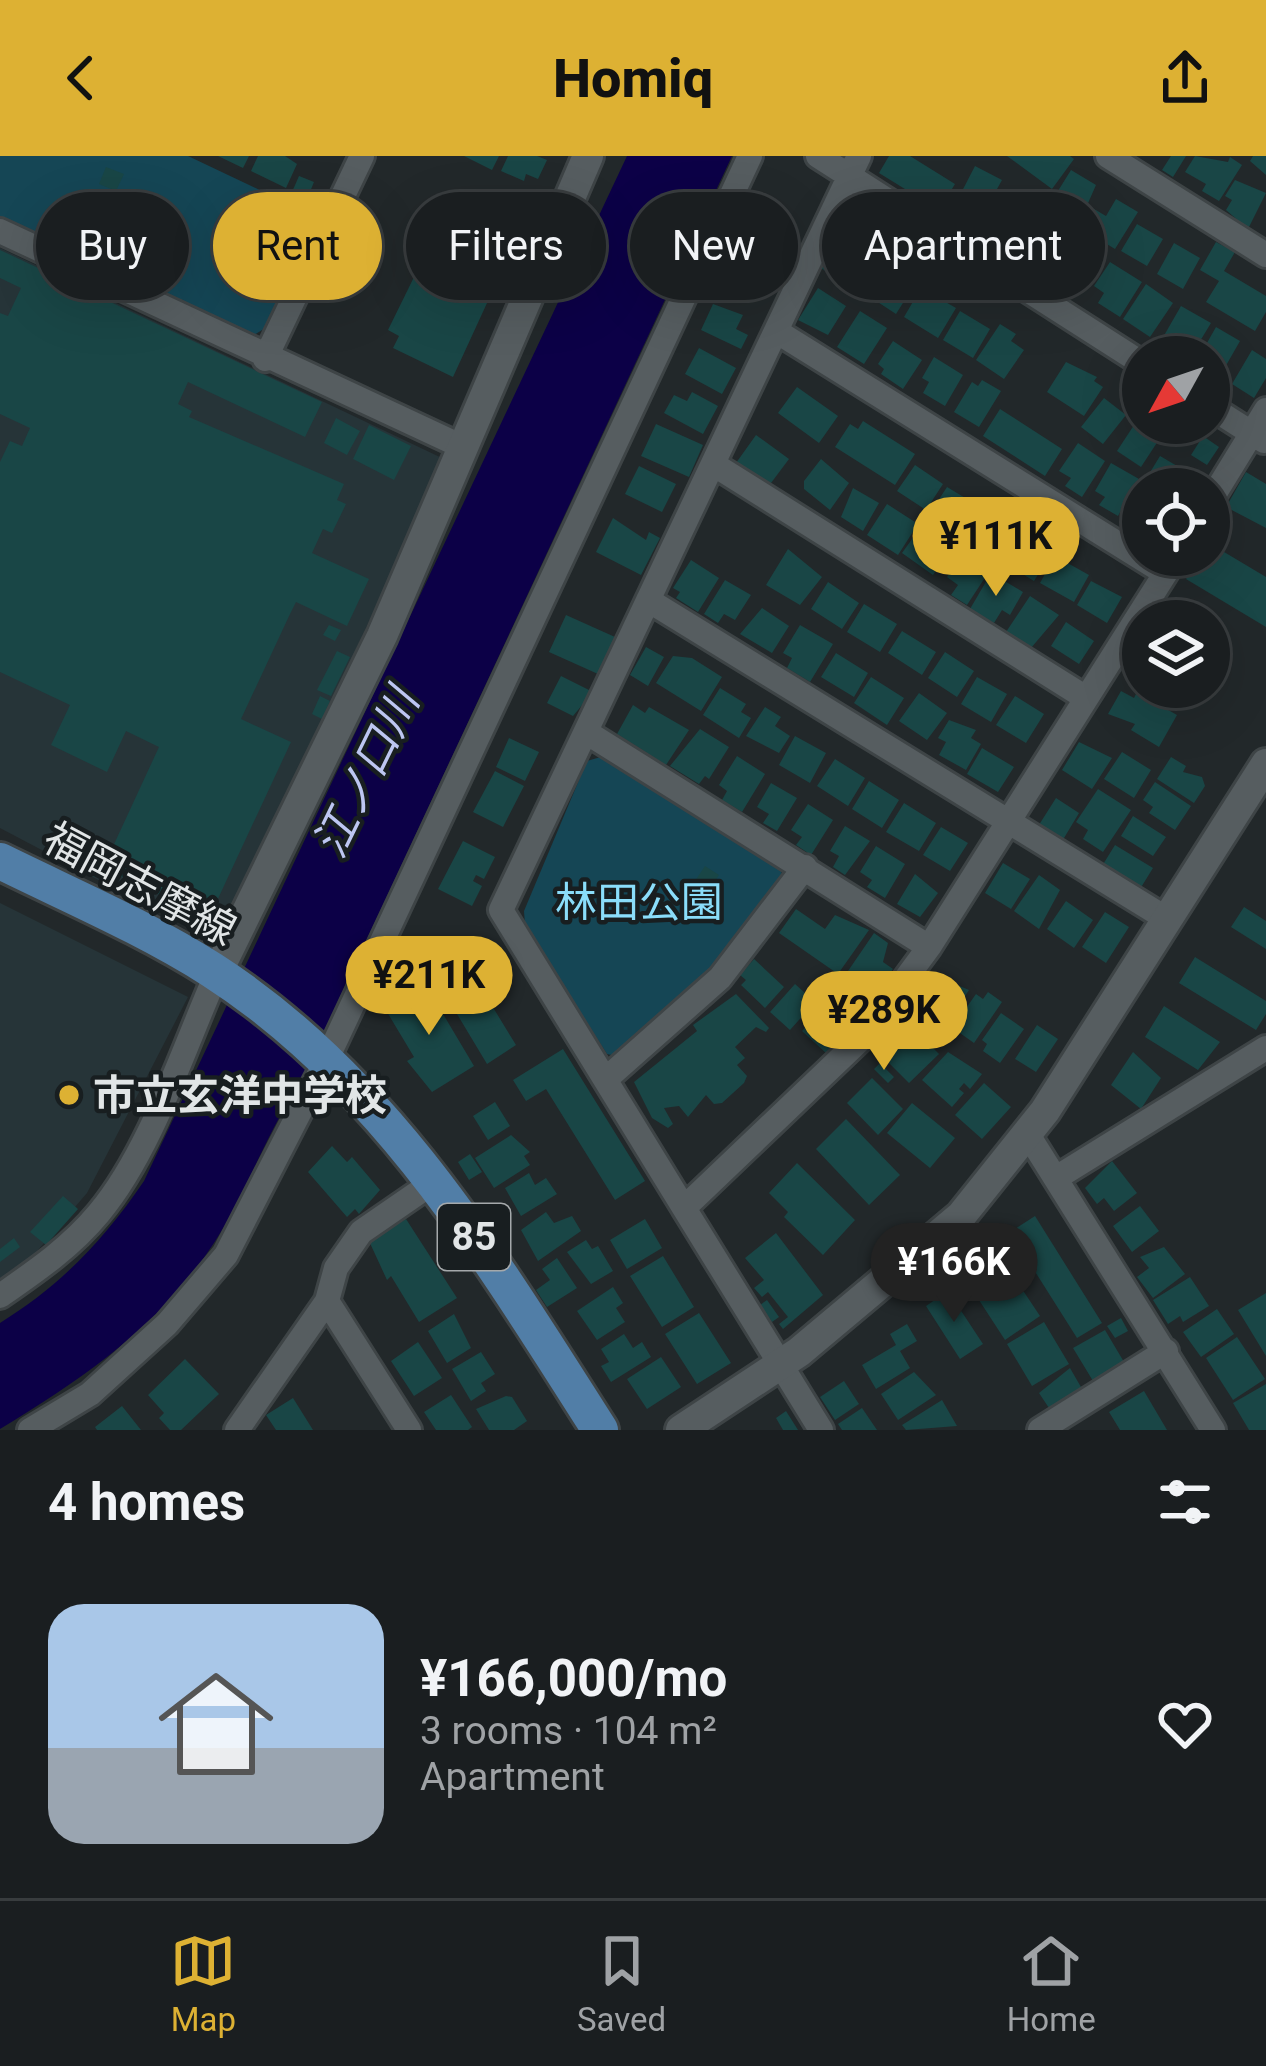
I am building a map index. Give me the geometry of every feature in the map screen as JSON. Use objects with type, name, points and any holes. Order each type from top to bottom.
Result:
[{"type":"main road","name":"福岡志摩線","points":[[0,861],[217,973],[326,1061],[436,1180],[599,1430]]},
{"type":"street","points":[[265,359],[362,156]]},
{"type":"street","points":[[0,1296],[55,1258],[100,1211],[132,1162],[217,973],[312,786],[465,448],[546,245],[588,156]]},
{"type":"street","points":[[30,1430],[90,1394],[167,1324],[226,1255],[326,1061],[750,156]]},
{"type":"street","points":[[818,156],[854,166],[1122,350]]},
{"type":"street","points":[[1108,156],[1266,255]]},
{"type":"street","points":[[820,1430],[501,910],[854,166]]},
{"type":"street","points":[[0,231],[265,359],[465,448]]},
{"type":"street","points":[[776,331],[1122,535]]},
{"type":"street","points":[[1230,476],[1259,438],[1266,410]]},
{"type":"street","points":[[1230,419],[1259,438]]},
{"type":"street","points":[[713,464],[1087,698]]},
{"type":"street","points":[[683,1208],[862,1038],[929,946],[1163,576]]},
{"type":"street","points":[[649,600],[1167,920]]},
{"type":"street","points":[[586,732],[929,946]]},
{"type":"street","points":[[681,1430],[780,1364],[961,1216],[1027,1133],[1167,920],[1256,803],[1266,764]]},
{"type":"street","points":[[606,1078],[720,978],[806,867]]},
{"type":"street","points":[[1056,1178],[1266,1048]]},
{"type":"street","points":[[1027,1133],[1213,1430]]},
{"type":"street","points":[[244,1427],[326,1301],[336,1268],[361,1232],[436,1180]]},
{"type":"street","points":[[326,1301],[410,1430]]},
{"type":"street","points":[[1040,1430],[1166,1351]]},
{"type":"shaded area","points":[[0,248],[36,265],[36,300],[109,300],[444,459],[220,944],[0,828]]},
{"type":"shaded area","name":"市立玄洋中学校","points":[[0,903],[188,997],[87,1193],[20,1271],[0,1284]]},
{"type":"green space","points":[[0,156],[188,156],[264,192],[213,192],[213,300],[280,300],[267,327],[254,335],[179,300],[189,300],[189,192],[36,192],[36,233],[0,216]]},
{"type":"green space","name":"林田公園","points":[[604,756],[781,865],[782,879],[716,969],[620,1057],[607,1054],[525,925],[524,911],[587,761]]},
{"type":"water","name":"江ノ口川","points":[[627,156],[732,156],[715,192],[630,192],[630,300],[665,300],[297,1089],[233,1211],[187,1280],[161,1309],[102,1361],[0,1429],[0,1323],[80,1260],[144,1181],[559,300],[606,300],[606,201]]},
{"type":"building","points":[[218,156],[249,156],[243,168]]},
{"type":"building","points":[[258,156],[285,156],[297,164],[286,188],[251,171]]},
{"type":"building","points":[[464,156],[499,156],[492,170]]},
{"type":"building","points":[[508,156],[547,160],[538,179],[526,174],[524,181],[501,171]]},
{"type":"building","points":[[889,156],[910,156],[955,184],[950,192],[910,192],[879,173]]},
{"type":"building","points":[[1007,156],[1070,156],[1074,159],[1052,189]]},
{"type":"building","points":[[1171,156],[1186,156],[1173,177],[1162,170]]},
{"type":"building","points":[[1195,156],[1228,162],[1230,157],[1242,165],[1219,201],[1202,191],[1206,184],[1185,172]]},
{"type":"building","points":[[1253,156],[1266,156],[1266,175],[1250,161]]},
{"type":"building","points":[[975,166],[1002,180],[995,192],[962,192]]},
{"type":"building","points":[[106,167],[124,174],[116,191],[99,184]]},
{"type":"building","points":[[1071,170],[1096,185],[1093,192],[1057,192]]},
{"type":"building","points":[[299,176],[314,182],[310,192],[292,192]]},
{"type":"building","points":[[1235,180],[1266,193],[1248,229],[1226,210],[1232,200],[1225,196]]},
{"type":"building","points":[[1116,199],[1138,212],[1115,249],[1105,243],[1106,216]]},
{"type":"building","points":[[1137,224],[1163,239],[1147,266],[1121,251]]},
{"type":"building","points":[[1216,242],[1235,252],[1224,271],[1266,296],[1266,312],[1255,331],[1206,302],[1219,281],[1200,270]]},
{"type":"building","points":[[1174,243],[1200,258],[1183,289],[1157,274]]},
{"type":"building","points":[[0,250],[36,267],[36,300],[106,300],[322,402],[305,437],[188,382],[178,404],[192,411],[189,417],[344,484],[337,500],[346,504],[332,533],[323,529],[312,553],[369,579],[347,626],[296,602],[290,614],[241,719],[291,742],[209,918],[103,868],[159,747],[126,731],[107,772],[51,745],[70,705],[0,672],[0,462],[10,441],[22,446],[30,428],[0,414],[0,313],[8,316],[21,288],[0,278]]},
{"type":"building","points":[[1110,262],[1142,282],[1120,317],[1098,303],[1105,300],[1105,270]]},
{"type":"building","points":[[1146,284],[1173,303],[1151,336],[1123,319]]},
{"type":"building","points":[[818,288],[822,300],[846,306],[828,335],[798,320]]},
{"type":"building","points":[[406,293],[406,300],[488,300],[453,377],[393,348],[399,336],[388,330]]},
{"type":"building","points":[[875,300],[905,300],[896,314]]},
{"type":"building","points":[[914,300],[942,300],[956,308],[938,338],[904,317]]},
{"type":"building","points":[[713,304],[743,315],[736,329],[748,335],[741,349],[701,330]]},
{"type":"building","points":[[1181,306],[1211,323],[1203,336],[1164,336]]},
{"type":"building","points":[[860,311],[887,328],[864,364],[837,347]]},
{"type":"building","points":[[960,311],[990,329],[973,358],[943,340]]},
{"type":"building","points":[[1000,324],[1016,334],[1011,341],[1024,350],[1004,379],[976,360]]},
{"type":"building","points":[[1216,327],[1240,341],[1230,358],[1230,336],[1211,336]]},
{"type":"building","points":[[893,341],[922,360],[903,389],[881,374],[884,369],[878,364]]},
{"type":"building","points":[[699,348],[736,368],[722,394],[685,374]]},
{"type":"building","points":[[1252,350],[1266,359],[1266,378],[1254,398],[1232,384]]},
{"type":"building","points":[[934,357],[963,375],[945,406],[923,393],[929,382],[922,378]]},
{"type":"building","points":[[1066,362],[1097,377],[1094,381],[1103,387],[1084,416],[1047,392]]},
{"type":"building","points":[[982,380],[1001,391],[979,427],[954,412],[972,382],[978,386]]},
{"type":"building","points":[[797,387],[838,416],[819,443],[778,413]]},
{"type":"building","points":[[692,392],[718,406],[703,434],[664,413],[674,395],[687,401]]},
{"type":"building","points":[[1104,398],[1122,412],[1122,420],[1103,444],[1081,427]]},
{"type":"building","points":[[1000,409],[1062,449],[1045,476],[983,436]]},
{"type":"building","points":[[336,418],[360,431],[347,455],[324,443]]},
{"type":"building","points":[[863,421],[915,454],[895,485],[835,447],[850,424],[858,429]]},
{"type":"building","points":[[656,424],[703,445],[689,477],[641,456]]},
{"type":"building","points":[[369,425],[411,446],[394,480],[353,459]]},
{"type":"building","points":[[756,435],[789,459],[768,487],[736,463]]},
{"type":"building","points":[[1078,443],[1105,461],[1082,497],[1065,486],[1071,478],[1059,471]]},
{"type":"building","points":[[1122,443],[1156,444],[1141,467],[1117,451]]},
{"type":"building","points":[[1198,444],[1219,447],[1207,465],[1191,455]]},
{"type":"building","points":[[1160,456],[1181,468],[1153,468]]},
{"type":"building","points":[[821,459],[849,483],[830,510],[804,489],[804,481]]},
{"type":"building","points":[[1111,463],[1122,469],[1118,516],[1099,505],[1105,497],[1095,491]]},
{"type":"building","points":[[915,465],[943,484],[926,510],[897,491]]},
{"type":"building","points":[[639,466],[676,484],[662,512],[625,494]]},
{"type":"building","points":[[1246,472],[1266,484],[1266,528],[1230,509],[1230,500]]},
{"type":"building","points":[[947,487],[977,505],[961,531],[930,513]]},
{"type":"building","points":[[853,488],[879,503],[863,531],[841,517]]},
{"type":"building","points":[[887,504],[918,524],[898,555],[867,535]]},
{"type":"building","points":[[979,512],[1009,522],[1001,536],[1009,541],[1000,558],[964,538]]},
{"type":"building","points":[[613,518],[646,540],[649,532],[660,538],[641,575],[596,552]]},
{"type":"building","points":[[925,521],[955,544],[933,575],[902,553]]},
{"type":"building","points":[[1018,531],[1052,552],[1034,581],[1000,560]]},
{"type":"building","points":[[788,549],[822,577],[800,605],[766,585]]},
{"type":"building","points":[[962,555],[988,573],[967,605],[951,595],[958,585],[947,577]]},
{"type":"building","points":[[1055,556],[1089,575],[1074,602],[1040,583]]},
{"type":"building","points":[[1230,556],[1266,577],[1266,627],[1230,605],[1230,600],[1221,600],[1186,579],[1230,576]]},
{"type":"building","points":[[691,560],[719,578],[698,612],[676,598],[680,592],[673,588]]},
{"type":"building","points":[[991,573],[1023,592],[1010,615],[1002,610],[994,623],[970,609]]},
{"type":"building","points":[[725,580],[751,595],[735,620],[724,614],[718,623],[704,614]]},
{"type":"building","points":[[1091,581],[1122,597],[1107,623],[1077,605]]},
{"type":"building","points":[[828,582],[859,603],[842,629],[811,609]]},
{"type":"building","points":[[1030,596],[1059,615],[1031,648],[1006,632]]},
{"type":"building","points":[[864,604],[897,624],[880,652],[847,632]]},
{"type":"building","points":[[762,608],[789,626],[772,653],[740,634]]},
{"type":"building","points":[[566,615],[615,637],[598,674],[549,652]]},
{"type":"building","points":[[1066,622],[1094,641],[1079,664],[1051,646]]},
{"type":"building","points":[[329,625],[341,630],[335,641],[323,635]]},
{"type":"building","points":[[800,625],[833,644],[810,682],[787,668],[792,658],[783,653]]},
{"type":"building","points":[[902,631],[936,652],[922,675],[888,653]]},
{"type":"building","points":[[646,647],[664,657],[648,686],[630,675]]},
{"type":"building","points":[[337,651],[350,657],[331,696],[317,690]]},
{"type":"building","points":[[945,652],[974,671],[957,697],[928,678]]},
{"type":"building","points":[[836,653],[868,673],[854,697],[821,677]]},
{"type":"building","points":[[673,656],[692,658],[722,677],[701,711],[656,683]]},
{"type":"building","points":[[561,676],[593,692],[573,716],[547,703]]},
{"type":"building","points":[[871,677],[904,698],[887,725],[854,703]]},
{"type":"building","points":[[977,677],[1007,694],[991,722],[961,704]]},
{"type":"building","points":[[720,688],[746,704],[741,712],[751,718],[739,738],[703,715]]},
{"type":"building","points":[[1121,691],[1122,708],[1165,708],[1177,715],[1159,747],[1131,730],[1135,724],[1108,714]]},
{"type":"building","points":[[919,693],[947,713],[927,740],[899,721]]},
{"type":"building","points":[[320,696],[330,701],[322,719],[312,714]]},
{"type":"building","points":[[1015,696],[1044,714],[1026,743],[996,725]]},
{"type":"building","points":[[633,705],[645,713],[649,707],[689,730],[666,765],[617,734]]},
{"type":"building","points":[[765,707],[781,717],[775,726],[790,736],[779,753],[746,736]]},
{"type":"building","points":[[949,720],[976,730],[971,738],[981,744],[966,770],[939,755],[946,742],[938,738]]},
{"type":"building","points":[[700,729],[729,747],[709,779],[705,776],[699,784],[670,766]]},
{"type":"building","points":[[795,736],[826,753],[810,783],[779,765]]},
{"type":"building","points":[[509,738],[539,752],[525,781],[496,767]]},
{"type":"building","points":[[1079,742],[1112,758],[1092,789],[1062,770]]},
{"type":"building","points":[[982,748],[1014,767],[998,792],[967,774]]},
{"type":"building","points":[[1122,752],[1151,770],[1134,798],[1104,779]]},
{"type":"building","points":[[737,756],[765,774],[742,812],[722,800],[727,791],[719,785]]},
{"type":"building","points":[[1171,757],[1186,766],[1183,772],[1202,777],[1205,786],[1194,803],[1157,779]]},
{"type":"building","points":[[835,759],[865,778],[848,806],[817,786]]},
{"type":"building","points":[[495,771],[524,786],[503,827],[473,812]]},
{"type":"building","points":[[869,781],[899,800],[882,828],[852,809]]},
{"type":"building","points":[[1155,782],[1191,806],[1175,830],[1149,813],[1153,807],[1143,800]]},
{"type":"building","points":[[771,783],[797,798],[777,831],[763,823],[769,814],[757,807]]},
{"type":"building","points":[[1098,789],[1131,810],[1103,852],[1083,839],[1088,830],[1076,822]]},
{"type":"building","points":[[1056,798],[1079,813],[1061,843],[1037,828]]},
{"type":"building","points":[[904,803],[936,823],[919,851],[886,832]]},
{"type":"building","points":[[808,804],[833,820],[811,855],[796,845],[802,837],[791,830]]},
{"type":"building","points":[[1133,816],[1166,837],[1153,856],[1121,836]]},
{"type":"building","points":[[845,826],[870,841],[845,875],[833,867],[839,856],[830,851]]},
{"type":"building","points":[[941,827],[968,843],[950,871],[923,855]]},
{"type":"building","points":[[59,830],[80,840],[75,851],[82,854],[76,867],[48,853]]},
{"type":"building","points":[[463,841],[495,857],[484,879],[476,875],[473,881],[482,886],[472,906],[438,889]]},
{"type":"building","points":[[90,843],[107,852],[95,877],[78,868]]},
{"type":"building","points":[[1115,845],[1153,868],[1140,889],[1102,866]]},
{"type":"building","points":[[876,846],[905,864],[885,898],[867,887],[872,880],[860,872]]},
{"type":"building","points":[[1003,863],[1030,879],[1011,909],[985,893]]},
{"type":"building","points":[[705,866],[719,875],[701,902],[687,893]]},
{"type":"building","points":[[915,874],[938,893],[920,917],[897,904]]},
{"type":"building","points":[[1039,875],[1060,890],[1039,929],[1014,911]]},
{"type":"building","points":[[1066,901],[1093,920],[1074,948],[1047,929]]},
{"type":"building","points":[[1244,907],[1266,921],[1266,949],[1231,927]]},
{"type":"building","points":[[796,909],[825,929],[835,915],[869,930],[838,974],[779,933]]},
{"type":"building","points":[[1105,912],[1129,927],[1106,963],[1082,947]]},
{"type":"building","points":[[874,933],[888,943],[883,962],[893,969],[875,995],[848,971]]},
{"type":"building","points":[[451,941],[483,992],[453,1011],[420,960]]},
{"type":"building","points":[[1195,957],[1266,1001],[1266,1014],[1256,1030],[1179,983]]},
{"type":"building","points":[[754,959],[784,987],[765,1008],[741,985],[746,980],[740,975]]},
{"type":"building","points":[[936,976],[969,990],[948,1022],[918,1002]]},
{"type":"building","points":[[424,982],[474,1066],[432,1092],[407,1061],[414,1057],[384,1007]]},
{"type":"building","points":[[795,984],[815,1002],[790,1030],[770,1012]]},
{"type":"building","points":[[988,992],[1002,1002],[974,1043],[957,1031],[964,1022],[959,1018],[976,994],[983,999]]},
{"type":"building","points":[[736,994],[769,1028],[766,1032],[756,1027],[735,1047],[745,1058],[737,1065],[747,1076],[744,1083],[722,1103],[714,1104],[706,1095],[688,1117],[679,1106],[664,1108],[673,1124],[668,1128],[652,1118],[634,1082],[697,1031],[693,1025]]},
{"type":"building","points":[[486,996],[516,1045],[487,1064],[457,1014]]},
{"type":"building","points":[[832,999],[855,1021],[826,1053],[802,1031]]},
{"type":"building","points":[[1164,1006],[1220,1042],[1198,1070],[1145,1037]]},
{"type":"building","points":[[1001,1013],[1024,1029],[1000,1063],[983,1051],[987,1044],[982,1040]]},
{"type":"building","points":[[899,1025],[909,1035],[914,1029],[939,1054],[909,1083],[880,1054],[885,1050],[879,1044]]},
{"type":"building","points":[[1037,1025],[1058,1039],[1036,1072],[1015,1059]]},
{"type":"building","points":[[563,1049],[645,1181],[615,1200],[546,1089],[526,1101],[513,1080]]},
{"type":"building","points":[[948,1052],[982,1074],[970,1089],[964,1083],[959,1089],[964,1093],[952,1107],[922,1080]]},
{"type":"building","points":[[1133,1052],[1161,1078],[1141,1109],[1111,1085]]},
{"type":"building","points":[[880,1063],[894,1077],[888,1083],[874,1069]]},
{"type":"building","points":[[872,1078],[903,1109],[878,1135],[847,1103]]},
{"type":"building","points":[[984,1083],[1011,1107],[982,1139],[955,1115]]},
{"type":"building","points":[[495,1102],[510,1126],[488,1140],[473,1116]]},
{"type":"building","points":[[912,1103],[955,1138],[930,1168],[887,1133]]},
{"type":"building","points":[[846,1119],[900,1175],[869,1205],[816,1149]]},
{"type":"building","points":[[511,1135],[530,1152],[524,1156],[530,1165],[494,1188],[475,1158]]},
{"type":"building","points":[[332,1146],[347,1162],[352,1157],[380,1190],[359,1214],[355,1209],[347,1217],[308,1172]]},
{"type":"building","points":[[470,1154],[482,1172],[469,1180],[458,1162]]},
{"type":"building","points":[[1112,1161],[1137,1193],[1114,1211],[1104,1198],[1097,1204],[1085,1188]]},
{"type":"building","points":[[797,1163],[855,1220],[823,1255],[784,1217],[788,1212],[769,1193]]},
{"type":"building","points":[[529,1173],[535,1185],[546,1178],[557,1194],[521,1216],[505,1188]]},
{"type":"building","points":[[63,1196],[78,1209],[46,1245],[30,1232]]},
{"type":"building","points":[[1140,1206],[1159,1231],[1132,1252],[1113,1226]]},
{"type":"building","points":[[546,1212],[554,1223],[572,1216],[581,1231],[538,1261],[521,1230]]},
{"type":"building","points":[[1035,1216],[1102,1323],[1077,1338],[1010,1232]]},
{"type":"building","points":[[406,1219],[457,1298],[419,1322],[391,1276],[387,1280],[369,1241]]},
{"type":"building","points":[[645,1219],[662,1248],[627,1269],[610,1240]]},
{"type":"building","points":[[776,1233],[823,1295],[783,1329],[779,1324],[788,1317],[768,1292],[762,1297],[754,1288],[764,1280],[745,1258]]},
{"type":"building","points":[[14,1238],[20,1247],[0,1262],[0,1249]]},
{"type":"building","points":[[586,1240],[592,1249],[598,1246],[613,1271],[591,1284],[567,1252]]},
{"type":"building","points":[[994,1244],[1013,1269],[990,1286],[986,1281],[978,1286],[962,1265]]},
{"type":"building","points":[[1164,1247],[1185,1274],[1153,1298],[1137,1277],[1149,1268],[1140,1257]]},
{"type":"building","points":[[663,1256],[694,1307],[662,1327],[630,1276]]},
{"type":"building","points":[[557,1258],[577,1288],[547,1307],[536,1290],[550,1280],[542,1269]]},
{"type":"building","points":[[1014,1277],[1040,1316],[1005,1340],[979,1300]]},
{"type":"building","points":[[1190,1277],[1209,1306],[1183,1322],[1180,1316],[1168,1324],[1153,1300]]},
{"type":"building","points":[[613,1287],[623,1303],[616,1308],[625,1322],[597,1340],[577,1311]]},
{"type":"building","points":[[948,1291],[983,1344],[960,1359],[926,1306]]},
{"type":"building","points":[[1266,1293],[1266,1356],[1238,1310]]},
{"type":"building","points":[[767,1300],[779,1317],[772,1322],[760,1305]]},
{"type":"building","points":[[1217,1309],[1234,1334],[1201,1357],[1183,1332]]},
{"type":"building","points":[[699,1313],[731,1363],[697,1384],[665,1334]]},
{"type":"building","points":[[454,1314],[471,1348],[447,1363],[428,1331]]},
{"type":"building","points":[[1121,1318],[1128,1331],[1115,1338],[1107,1326]]},
{"type":"building","points":[[1044,1322],[1069,1364],[1032,1386],[1007,1344]]},
{"type":"building","points":[[907,1324],[917,1341],[900,1351],[910,1368],[876,1389],[862,1365],[896,1345],[890,1334]]},
{"type":"building","points":[[1105,1330],[1124,1362],[1093,1381],[1073,1348]]},
{"type":"building","points":[[624,1334],[633,1348],[642,1342],[651,1357],[611,1382],[601,1366],[609,1362],[601,1349]]},
{"type":"building","points":[[1237,1337],[1265,1379],[1233,1400],[1206,1358]]},
{"type":"building","points":[[418,1342],[442,1378],[414,1396],[391,1361]]},
{"type":"building","points":[[481,1352],[495,1374],[481,1383],[486,1391],[471,1401],[452,1369]]},
{"type":"building","points":[[661,1357],[681,1387],[647,1409],[627,1379]]},
{"type":"building","points":[[185,1359],[219,1394],[181,1430],[170,1430],[159,1418],[164,1413],[148,1395]]},
{"type":"building","points":[[1070,1368],[1085,1394],[1053,1414],[1039,1393]]},
{"type":"building","points":[[914,1372],[936,1395],[898,1420],[881,1394]]},
{"type":"building","points":[[844,1381],[859,1404],[835,1420],[820,1397]]},
{"type":"building","points":[[1266,1384],[1266,1430],[1249,1430],[1233,1403]]},
{"type":"building","points":[[1144,1391],[1167,1430],[1120,1430],[1109,1412]]},
{"type":"building","points":[[451,1395],[472,1427],[468,1430],[436,1430],[424,1412]]},
{"type":"building","points":[[512,1397],[527,1421],[514,1430],[489,1430],[476,1409]]},
{"type":"building","points":[[293,1398],[313,1430],[276,1430],[266,1415]]},
{"type":"building","points":[[942,1400],[957,1426],[906,1430],[902,1425]]},
{"type":"building","points":[[122,1406],[141,1430],[97,1430],[95,1427]]},
{"type":"building","points":[[862,1408],[877,1430],[842,1430],[838,1424]]},
{"type":"building","points":[[786,1411],[798,1430],[783,1430],[776,1418]]},
{"type":"place","name":"市立玄洋中学校","points":[[69,1095]]}]
